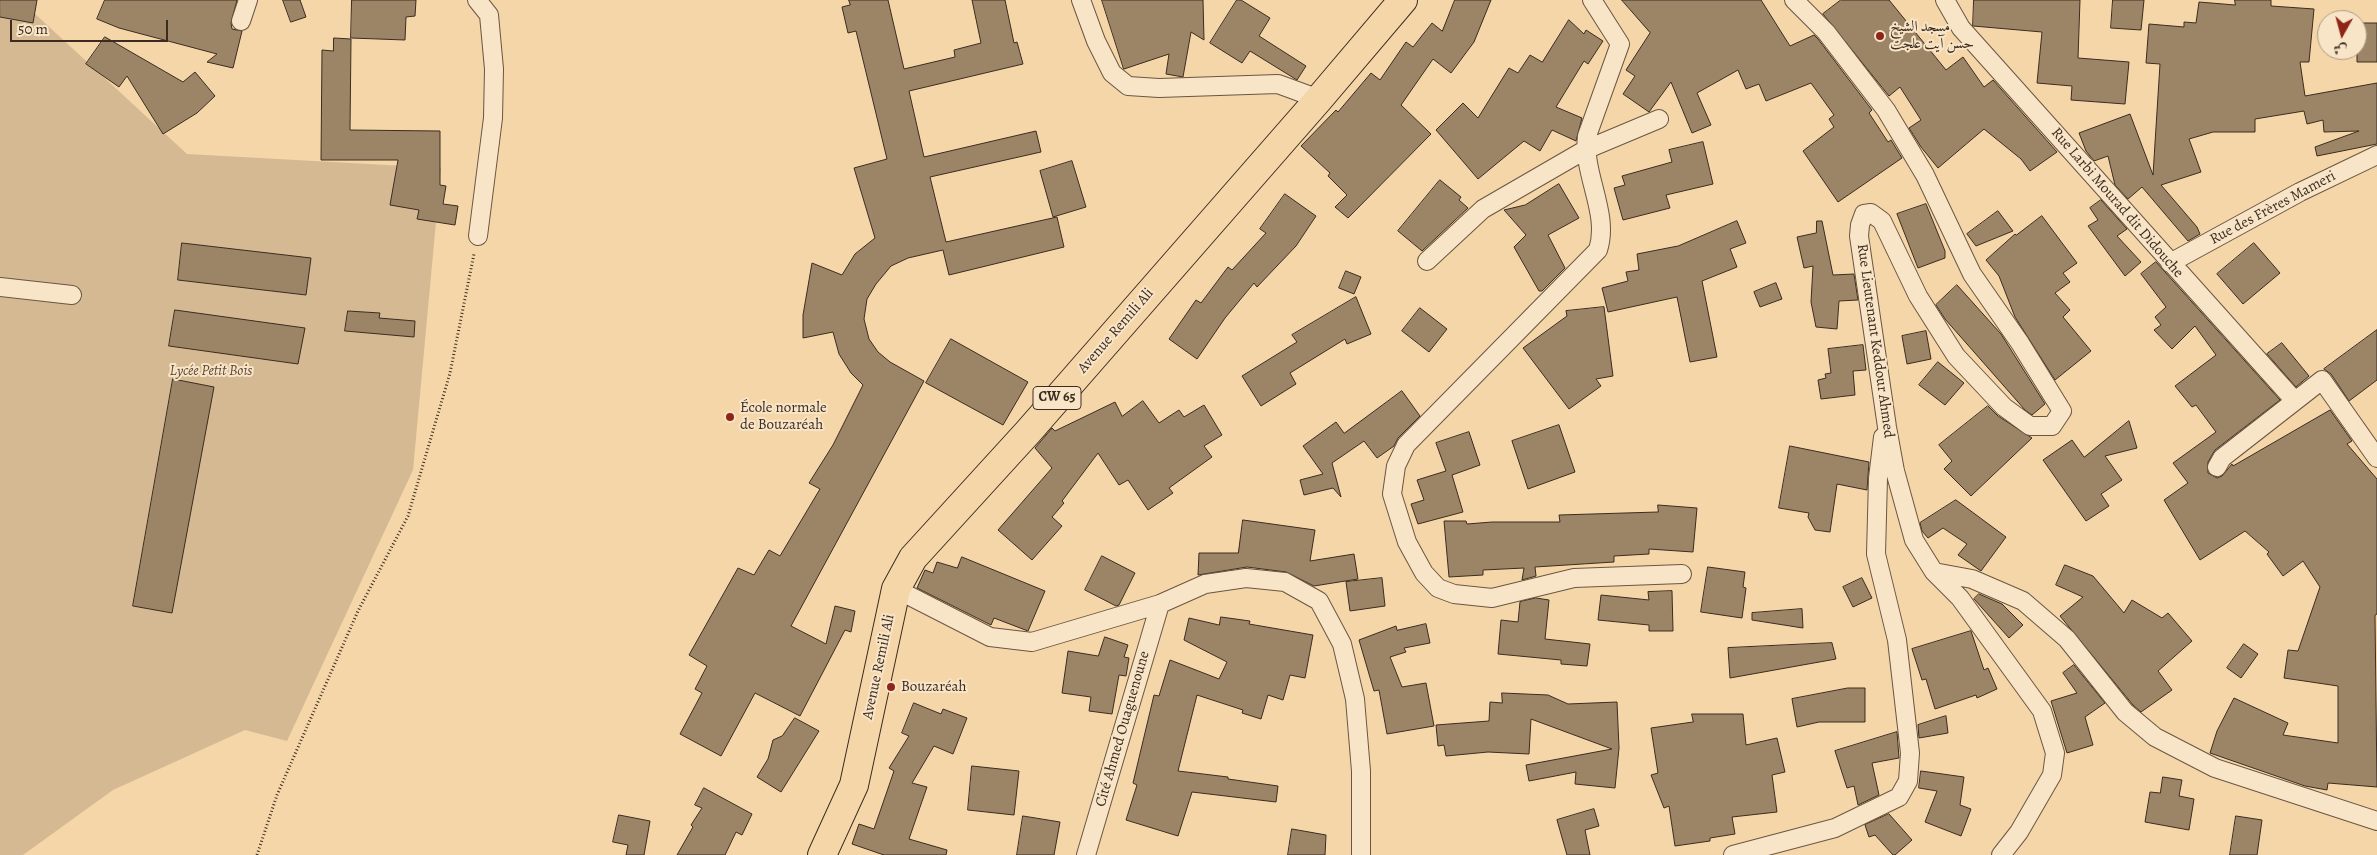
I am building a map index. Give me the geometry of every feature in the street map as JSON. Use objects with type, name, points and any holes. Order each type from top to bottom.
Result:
[{"type":"main road","name":"Avenue Remili Ali","points":[[822,855],[854,785],[896,589],[913,558],[1028,432],[1319,99],[1402,0]]},
{"type":"street","points":[[241,21],[248,0]]},
{"type":"street","points":[[477,0],[489,15],[494,69],[493,118],[478,236]]},
{"type":"street","points":[[1081,0],[1096,41],[1112,73],[1128,86],[1159,88],[1278,84],[1319,99]]},
{"type":"street","points":[[1592,0],[1620,44],[1587,136],[1585,150],[1601,225],[1602,239],[1598,250],[1406,445],[1396,466],[1392,494],[1407,542],[1424,573],[1438,588],[1454,594],[1492,598],[1574,578],[1682,574]]},
{"type":"street","name":"Rue Lieutenant Keddour Ahmed","points":[[1794,0],[1826,32],[1886,110],[1925,175],[1972,274],[2020,343],[2062,411],[2052,426],[2030,426],[2004,407],[1956,356],[1918,296],[1882,221],[1871,213],[1864,214],[1859,236],[1886,422],[1895,471],[1914,540],[1934,572],[1960,598],[2042,711],[2056,753],[2052,775],[2019,832],[2001,855]]},
{"type":"street","name":"Rue Larbi Mourad dit Didouche","points":[[1945,0],[1961,28],[2295,401]]},
{"type":"street","points":[[1427,261],[1483,209],[1585,150],[1659,119]]},
{"type":"street","name":"Rue des Frères Mameri","points":[[2170,263],[2300,192],[2377,155]]},
{"type":"street","points":[[0,287],[72,295]]},
{"type":"street","points":[[2217,466],[2222,458],[2322,380],[2377,458]]},
{"type":"street","points":[[1733,855],[1835,828],[1899,797],[1908,781],[1910,753],[1897,640],[1876,554],[1878,478],[1886,422]]},
{"type":"street","points":[[1934,572],[1972,580],[2023,600],[2067,638],[2125,712],[2155,737],[2215,768],[2377,821]]},
{"type":"street","points":[[896,589],[990,637],[1032,642],[1160,604],[1205,584],[1246,578],[1285,582],[1319,601],[1342,644],[1355,699],[1361,771],[1361,855]]},
{"type":"street","name":"Cité Ahmed Ouaguenoune","points":[[1086,855],[1160,604]]},
{"type":"path","points":[[257,855],[277,795],[358,611],[408,516],[450,373],[478,236]]},
{"type":"green space","name":"Lycée Petit Bois","points":[[0,0],[20,0],[187,154],[441,168],[413,470],[287,741],[245,730],[113,790],[23,855],[0,855]]},
{"type":"building","points":[[0,0],[37,0],[33,23],[0,17]]},
{"type":"building","points":[[105,0],[237,0],[231,23],[232,29],[242,31],[233,68],[207,62],[217,54],[119,28],[97,19]]},
{"type":"building","points":[[283,0],[300,0],[306,17],[291,22]]},
{"type":"building","points":[[352,0],[416,0],[415,16],[406,17],[405,40],[351,38]]},
{"type":"building","points":[[849,0],[888,0],[904,69],[955,57],[954,50],[981,43],[972,0],[1005,0],[1014,43],[1017,42],[1023,64],[909,91],[924,157],[1036,131],[1041,152],[930,177],[946,242],[1057,217],[1064,247],[949,275],[943,250],[908,258],[891,266],[876,284],[867,299],[864,319],[869,339],[878,352],[890,362],[924,381],[791,626],[826,644],[835,606],[855,611],[851,632],[845,630],[800,716],[755,693],[721,756],[680,734],[702,693],[695,689],[707,666],[689,655],[738,568],[754,575],[769,550],[780,556],[820,489],[809,483],[833,445],[863,385],[851,373],[839,354],[833,332],[803,338],[803,315],[812,263],[842,275],[855,254],[875,238],[854,168],[887,159],[856,31],[848,33],[842,7],[850,5]]},
{"type":"building","points":[[1102,0],[1203,0],[1204,40],[1191,32],[1183,77],[1166,74],[1169,54],[1124,69]]},
{"type":"building","points":[[1237,0],[1241,0],[1270,18],[1259,36],[1306,66],[1297,80],[1250,51],[1242,63],[1210,43]]},
{"type":"building","points":[[1455,0],[1491,0],[1474,42],[1451,73],[1433,59],[1401,105],[1431,134],[1348,218],[1335,207],[1347,195],[1328,176],[1330,173],[1301,146],[1336,110],[1338,112],[1371,73],[1380,80],[1406,42],[1413,47],[1432,23],[1442,31]]},
{"type":"building","points":[[1622,0],[1761,0],[1790,46],[1814,35],[1818,39],[1872,110],[1869,113],[1888,142],[1891,140],[1902,158],[1838,202],[1803,151],[1834,127],[1829,119],[1834,115],[1811,83],[1766,101],[1759,84],[1746,89],[1738,70],[1697,93],[1711,125],[1692,133],[1671,82],[1649,112],[1623,94],[1635,76],[1626,70],[1650,33]]},
{"type":"building","points":[[1841,0],[1889,0],[1946,70],[1963,57],[1984,87],[1993,80],[2057,152],[2030,171],[2021,159],[1984,129],[1938,168],[1909,128],[1921,120],[1900,87],[1889,96],[1823,14]]},
{"type":"building","points":[[1974,0],[2080,0],[2078,58],[2129,62],[2125,104],[2071,100],[2072,86],[2037,83],[2042,32],[1973,26]]},
{"type":"building","points":[[2113,0],[2144,0],[2141,30],[2111,28]]},
{"type":"building","points":[[2235,0],[2271,0],[2271,6],[2314,9],[2309,62],[2300,62],[2305,96],[2377,83],[2377,144],[2317,156],[2315,147],[2359,131],[2324,132],[2323,120],[2307,124],[2304,111],[2255,119],[2255,132],[2213,132],[2189,139],[2201,172],[2161,185],[2197,227],[2200,234],[2188,241],[2142,187],[2128,199],[2115,185],[2108,156],[2094,161],[2086,151],[2079,133],[2130,114],[2153,175],[2160,64],[2146,63],[2149,24],[2184,27],[2184,22],[2196,23],[2199,2],[2235,5]]},
{"type":"building","points":[[1569,20],[1584,34],[1586,30],[1603,41],[1588,64],[1584,61],[1556,107],[1582,118],[1576,141],[1552,130],[1540,151],[1524,141],[1478,179],[1436,130],[1463,103],[1478,118],[1509,68],[1518,73],[1530,55],[1542,62]]},
{"type":"building","points":[[2367,23],[2377,23],[2377,62],[2357,62],[2357,60],[2367,60]]},
{"type":"building","points":[[105,37],[183,82],[195,72],[215,96],[197,113],[163,134],[127,76],[119,87],[86,64]]},
{"type":"building","points":[[334,38],[351,39],[350,130],[440,131],[440,185],[446,186],[443,204],[458,206],[455,225],[417,219],[419,210],[390,205],[398,160],[321,160],[322,50],[333,51]]},
{"type":"building","points":[[1703,142],[1713,184],[1666,195],[1670,208],[1623,220],[1614,188],[1625,185],[1622,176],[1672,162],[1669,150]]},
{"type":"building","points":[[1072,161],[1086,207],[1053,217],[1040,171]]},
{"type":"building","points":[[1440,180],[1461,197],[1459,200],[1468,208],[1422,251],[1398,231]]},
{"type":"building","points":[[1559,184],[1579,218],[1548,235],[1565,268],[1542,291],[1539,291],[1514,247],[1526,235],[1504,210],[1525,205]]},
{"type":"building","points":[[1285,194],[1316,216],[1296,246],[1257,287],[1254,283],[1225,318],[1197,359],[1169,339],[1196,300],[1201,303],[1228,267],[1232,270],[1266,233],[1260,229]]},
{"type":"building","points":[[2101,200],[2127,229],[2117,236],[2141,262],[2125,276],[2088,226],[2098,220],[2090,208]]},
{"type":"building","points":[[1926,204],[1945,251],[1945,258],[1918,268],[1897,214]]},
{"type":"building","points":[[1998,211],[2013,231],[1976,246],[1967,234]]},
{"type":"building","points":[[2042,216],[2077,263],[2063,273],[2070,282],[2055,293],[2070,310],[2063,317],[2091,351],[2055,380],[2015,317],[1999,276],[1986,260],[2015,234]]},
{"type":"building","points":[[1737,221],[1746,243],[1730,249],[1737,267],[1702,281],[1717,357],[1690,362],[1677,297],[1608,312],[1602,288],[1628,281],[1626,272],[1639,270],[1637,254],[1678,246]]},
{"type":"building","points":[[1817,221],[1822,221],[1833,275],[1854,274],[1858,300],[1839,301],[1837,329],[1816,327],[1811,302],[1813,266],[1804,268],[1797,237],[1816,233]]},
{"type":"building","points":[[182,243],[311,258],[306,295],[178,280]]},
{"type":"building","points":[[2254,243],[2280,273],[2243,304],[2217,274]]},
{"type":"building","points":[[2156,262],[2280,400],[2215,450],[2208,462],[2208,473],[2217,478],[2222,476],[2232,464],[2233,466],[2330,410],[2352,441],[2347,444],[2377,479],[2377,614],[2375,615],[2377,787],[2328,783],[2327,790],[2305,786],[2210,753],[2217,731],[2234,698],[2288,723],[2283,735],[2338,743],[2338,686],[2284,678],[2288,650],[2298,651],[2320,587],[2303,561],[2283,576],[2267,554],[2269,552],[2245,531],[2200,560],[2164,500],[2188,483],[2173,463],[2216,432],[2196,405],[2192,407],[2175,386],[2216,355],[2195,326],[2172,349],[2154,330],[2161,325],[2155,317],[2166,307],[2141,274]]},
{"type":"building","points":[[1346,271],[1361,277],[1354,294],[1339,288]]},
{"type":"building","points":[[1776,283],[1782,299],[1760,307],[1754,292]]},
{"type":"building","points":[[1957,285],[2001,334],[2045,404],[2032,415],[2025,410],[1945,319],[1936,305]]},
{"type":"building","points":[[1356,297],[1371,334],[1347,344],[1345,339],[1290,373],[1296,384],[1261,406],[1242,376],[1297,342],[1292,335]]},
{"type":"building","points":[[1604,307],[1613,376],[1596,379],[1601,386],[1569,409],[1523,348],[1567,316],[1566,311]]},
{"type":"building","points":[[1420,308],[1447,329],[1429,352],[1402,331]]},
{"type":"building","points":[[175,310],[305,328],[298,364],[169,346]]},
{"type":"building","points":[[348,311],[380,313],[379,318],[415,321],[414,337],[345,331]]},
{"type":"building","points":[[2377,330],[2377,380],[2349,401],[2331,374],[2324,369]]},
{"type":"building","points":[[1926,331],[1931,359],[1907,364],[1902,336]]},
{"type":"building","points":[[951,339],[1028,382],[1003,425],[926,383]]},
{"type":"building","points":[[2282,343],[2309,376],[2296,387],[2267,354]]},
{"type":"building","points":[[1863,345],[1866,370],[1853,371],[1855,395],[1821,399],[1818,380],[1826,378],[1825,374],[1831,373],[1828,349]]},
{"type":"building","points":[[1938,362],[1964,383],[1945,405],[1919,385]]},
{"type":"building","points":[[173,379],[214,387],[172,613],[133,606]]},
{"type":"building","points":[[1402,391],[1420,416],[1398,438],[1394,446],[1377,458],[1364,441],[1332,463],[1341,497],[1333,488],[1304,495],[1300,480],[1323,474],[1303,446],[1336,422],[1344,433]]},
{"type":"building","points":[[1143,401],[1159,423],[1179,410],[1184,417],[1204,405],[1222,435],[1204,446],[1212,457],[1169,488],[1173,493],[1148,510],[1128,480],[1119,485],[1098,453],[1062,501],[1064,503],[1052,517],[1062,526],[1032,560],[998,530],[1052,468],[1035,448],[1052,428],[1055,431],[1115,402],[1122,416]]},
{"type":"building","points":[[1988,406],[1998,416],[2032,438],[1971,496],[1944,469],[1952,461],[1939,445]]},
{"type":"building","points":[[2129,421],[2137,448],[2105,456],[2122,480],[2101,494],[2109,506],[2086,521],[2043,460],[2072,440],[2084,457]]},
{"type":"building","points":[[1559,425],[1575,472],[1528,489],[1512,441]]},
{"type":"building","points":[[1469,432],[1480,465],[1452,475],[1463,512],[1418,524],[1411,504],[1424,500],[1417,480],[1446,471],[1436,443]]},
{"type":"building","points":[[1790,446],[1869,462],[1867,490],[1837,484],[1830,532],[1815,530],[1808,517],[1809,513],[1779,508]]},
{"type":"building","points":[[1956,500],[2006,537],[1981,571],[1958,555],[1967,544],[1943,528],[1928,538],[1922,531],[1920,523]]},
{"type":"building","points":[[1658,505],[1697,508],[1693,552],[1649,549],[1649,554],[1614,556],[1614,562],[1535,567],[1536,576],[1522,580],[1524,568],[1483,570],[1483,575],[1449,577],[1444,521],[1466,521],[1467,524],[1560,522],[1559,515],[1658,512]]},
{"type":"building","points":[[1243,520],[1315,530],[1310,561],[1354,554],[1358,579],[1314,586],[1286,572],[1247,567],[1198,575],[1199,553],[1238,553]]},
{"type":"building","points":[[1102,556],[1135,573],[1119,605],[1116,606],[1085,590]]},
{"type":"building","points":[[962,557],[1045,591],[1028,631],[994,618],[991,625],[917,588],[925,570],[933,573],[937,562],[957,568]]},
{"type":"building","points":[[2065,565],[2093,576],[2124,613],[2132,600],[2162,618],[2168,613],[2192,641],[2158,671],[2172,690],[2141,712],[2133,705],[2060,616],[2083,597],[2056,585]]},
{"type":"building","points":[[1708,567],[1745,572],[1743,587],[1746,588],[1742,618],[1701,612]]},
{"type":"building","points":[[1382,578],[1385,606],[1350,611],[1346,582]]},
{"type":"building","points":[[1862,578],[1872,598],[1853,607],[1843,587]]},
{"type":"building","points":[[1672,591],[1673,631],[1649,631],[1649,625],[1598,620],[1601,595],[1649,600],[1648,592]]},
{"type":"building","points":[[1979,594],[2002,604],[2023,625],[2009,638],[1974,599]]},
{"type":"building","points":[[1536,598],[1549,600],[1545,639],[1590,644],[1587,666],[1561,664],[1561,660],[1498,654],[1501,620],[1518,622],[1520,602]]},
{"type":"building","points":[[1802,609],[1803,628],[1752,620],[1752,613]]},
{"type":"building","points":[[1221,617],[1250,621],[1249,624],[1313,635],[1305,678],[1290,675],[1283,700],[1268,695],[1261,719],[1242,713],[1243,710],[1197,695],[1178,771],[1278,786],[1276,802],[1192,792],[1178,836],[1126,820],[1137,785],[1133,783],[1154,695],[1159,696],[1170,660],[1219,679],[1227,662],[1184,640],[1189,618],[1219,625]]},
{"type":"building","points":[[1426,624],[1430,643],[1404,648],[1406,652],[1390,657],[1402,687],[1426,683],[1434,726],[1387,734],[1379,690],[1374,691],[1359,640],[1396,626],[1397,630]]},
{"type":"building","points":[[1971,631],[1984,670],[1988,668],[1997,689],[1977,698],[1976,695],[1935,709],[1926,679],[1922,680],[1912,649]]},
{"type":"building","points":[[1105,637],[1128,645],[1124,657],[1129,658],[1126,676],[1119,675],[1112,714],[1089,711],[1091,697],[1062,693],[1068,651],[1098,656]]},
{"type":"building","points":[[1832,643],[1836,659],[1730,678],[1728,648]]},
{"type":"building","points":[[2244,644],[2258,654],[2241,678],[2227,668]]},
{"type":"building","points":[[2074,665],[2105,703],[2085,717],[2093,745],[2067,753],[2051,701],[2077,693],[2063,673]]},
{"type":"building","points":[[1848,688],[1865,688],[1865,722],[1819,722],[1797,727],[1792,699]]},
{"type":"building","points":[[1502,693],[1548,695],[1568,704],[1617,702],[1619,748],[1615,788],[1575,784],[1576,772],[1529,781],[1526,765],[1612,749],[1531,719],[1529,754],[1488,752],[1446,756],[1444,745],[1438,746],[1436,725],[1489,721],[1490,702],[1502,703]]},
{"type":"building","points":[[914,703],[941,714],[943,709],[967,718],[953,754],[934,746],[912,783],[927,787],[909,839],[947,850],[946,855],[884,855],[852,844],[859,824],[874,829],[894,771],[889,768],[909,736],[902,733]]},
{"type":"building","points":[[1692,714],[1743,714],[1746,745],[1777,738],[1785,772],[1772,775],[1777,812],[1732,817],[1735,834],[1710,838],[1710,841],[1675,846],[1669,806],[1664,808],[1651,775],[1658,773],[1651,728],[1693,722]]},
{"type":"building","points":[[1946,716],[1948,733],[1919,738],[1918,725]]},
{"type":"building","points":[[795,718],[819,731],[781,792],[757,777],[768,759],[773,740],[782,736]]},
{"type":"building","points":[[1897,732],[1899,758],[1872,763],[1879,795],[1858,805],[1854,786],[1847,788],[1835,751]]},
{"type":"building","points":[[972,766],[1019,771],[1014,815],[968,810]]},
{"type":"building","points":[[1921,771],[1964,777],[1960,805],[1971,809],[1961,836],[1925,822],[1937,791],[1919,788]]},
{"type":"building","points":[[2163,777],[2182,780],[2179,796],[2194,799],[2189,830],[2145,822],[2150,792],[2160,793]]},
{"type":"building","points":[[704,788],[752,814],[742,835],[736,832],[725,855],[677,855],[693,827],[691,825],[702,808],[695,805]]},
{"type":"building","points":[[1594,809],[1599,826],[1585,830],[1590,855],[1567,855],[1557,820]]},
{"type":"building","points":[[1889,814],[1912,840],[1895,855],[1875,835],[1869,837],[1865,825]]},
{"type":"building","points":[[619,815],[650,821],[644,855],[626,855],[628,845],[613,842]]},
{"type":"building","points":[[1023,816],[1060,822],[1054,855],[1017,855]]},
{"type":"building","points":[[2236,816],[2262,820],[2257,855],[2230,855]]},
{"type":"building","points":[[1292,829],[1326,835],[1325,855],[1288,855]]},
{"type":"place","name":"مسجد الشيخ حسن آيت علجت","points":[[1880,36]]},
{"type":"place","name":"École normale de Bouzaréah","points":[[730,417]]},
{"type":"place","name":"Bouzaréah","points":[[891,687]]}]
